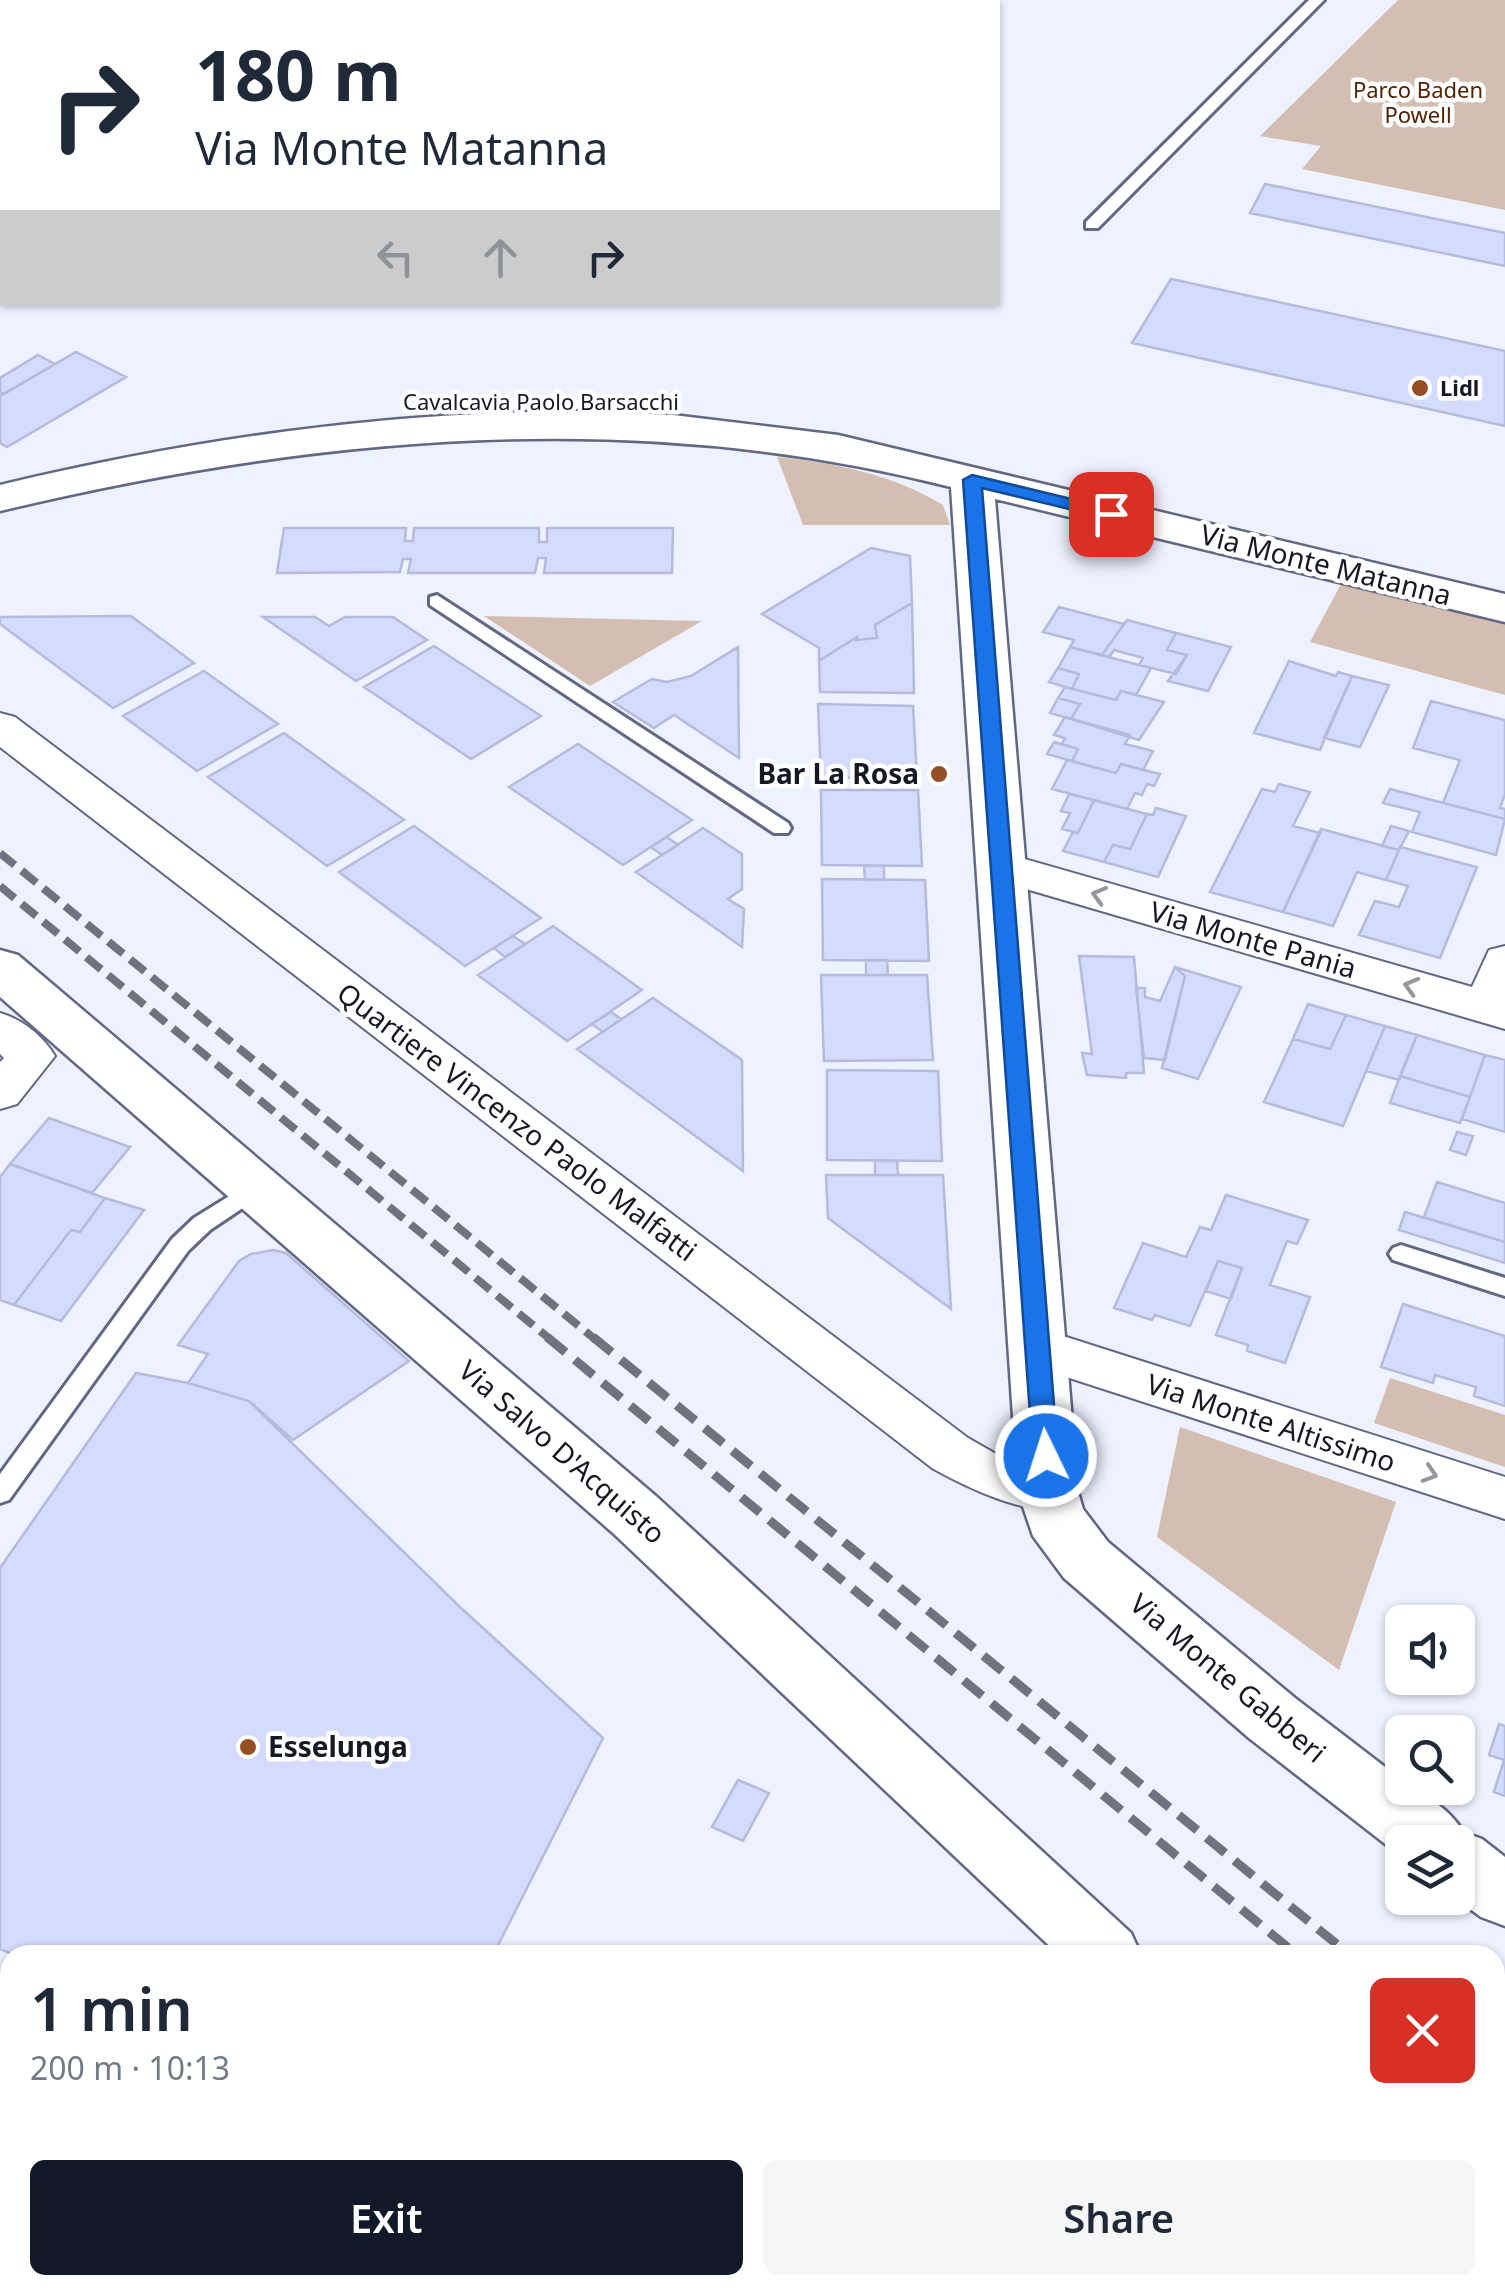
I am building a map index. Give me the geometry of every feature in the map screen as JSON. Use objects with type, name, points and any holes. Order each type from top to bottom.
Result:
[{"type":"street","name":"Cavalcavia Paolo Barsacchi","points":[[17,481],[175,433],[294,414],[434,400],[550,397],[758,408],[836,422],[1022,466]]},
{"type":"street","name":"Cavalcavia Paolo Barsacchi","points":[[17,481],[378,430],[538,422],[635,424],[772,437],[972,480]]},
{"type":"street","name":"Via Monte Matanna","points":[[1022,466],[1505,580]]},
{"type":"street","name":"Via Monte Matanna","points":[[972,480],[1505,608]]},
{"type":"street","points":[[972,480],[1048,1492]]},
{"type":"street","name":"Quartiere Vincenzo Paolo Malfatti","points":[[0,726],[950,1454],[978,1469],[1048,1492]]},
{"type":"street","name":"Via Monte Pania","points":[[1000,867],[1495,1011]]},
{"type":"street","points":[[1495,1011],[1505,961]]},
{"type":"street","name":"Via Salvo D'Acquisto","points":[[0,968],[649,1528],[1096,1945]]},
{"type":"street","points":[[0,1092],[16,1043]]},
{"type":"street","name":"Via Monte Altissimo","points":[[1038,1348],[1505,1498]]},
{"type":"street","name":"Via Monte Gabberi","points":[[1048,1492],[1055,1518],[1086,1560],[1272,1718],[1412,1825]]},
{"type":"street","points":[[1475,1873],[1505,1896]]},
{"type":"lane","points":[[1092,225],[1318,0]]},
{"type":"lane","points":[[437,601],[780,828]]},
{"type":"lane","points":[[0,1493],[180,1245],[202,1224],[257,1187]]},
{"type":"lane","points":[[1402,1254],[1505,1287]]},
{"type":"green space","name":"Parco Baden Powell","points":[[1398,0],[1505,0],[1505,210],[1302,169],[1321,146],[1260,136]]},
{"type":"green space","points":[[777,457],[842,467],[904,485],[943,505],[950,525],[803,525]]},
{"type":"green space","points":[[1341,584],[1505,624],[1505,695],[1310,642]]},
{"type":"green space","points":[[484,616],[702,621],[590,686]]},
{"type":"green space","points":[[1390,1378],[1505,1415],[1505,1467],[1374,1423]]},
{"type":"green space","points":[[1180,1427],[1396,1502],[1339,1670],[1157,1537]]},
{"type":"building","points":[[1265,184],[1505,233],[1505,266],[1250,213]]},
{"type":"building","name":"Lidl","points":[[1171,279],[1505,351],[1505,426],[1132,343]]},
{"type":"building","points":[[76,352],[126,377],[7,447],[0,443],[0,396]]},
{"type":"building","points":[[38,355],[55,364],[4,394],[0,392],[0,378]]},
{"type":"building","points":[[284,528],[406,528],[405,541],[413,541],[414,528],[539,528],[539,542],[547,542],[547,528],[673,528],[672,573],[544,573],[546,558],[538,558],[535,573],[408,573],[411,559],[403,559],[400,572],[277,573]]},
{"type":"building","points":[[871,548],[910,556],[912,603],[875,625],[877,638],[856,640],[857,637],[819,661],[819,648],[762,614]]},
{"type":"building","points":[[912,603],[914,693],[820,692],[819,661],[857,637],[856,640],[877,638],[875,625]]},
{"type":"building","points":[[1059,607],[1124,624],[1102,655],[1070,647],[1074,640],[1043,632]]},
{"type":"building","points":[[131,616],[194,663],[113,708],[0,624],[0,617]]},
{"type":"building","points":[[263,617],[315,617],[329,626],[345,617],[393,617],[427,640],[356,681]]},
{"type":"building","points":[[1127,620],[1176,633],[1167,650],[1187,655],[1176,674],[1139,665],[1143,658],[1114,650],[1109,657],[1102,655]]},
{"type":"building","points":[[1176,633],[1231,647],[1208,691],[1168,681],[1187,655],[1167,650]]},
{"type":"building","points":[[434,646],[541,716],[471,759],[364,687]]},
{"type":"building","points":[[738,647],[739,758],[674,715],[654,728],[613,702],[652,679],[667,682],[691,676]]},
{"type":"building","points":[[1070,647],[1151,668],[1136,695],[1121,691],[1116,700],[1072,689],[1079,674],[1058,668]]},
{"type":"building","points":[[1289,661],[1336,676],[1338,672],[1352,676],[1320,750],[1254,733]]},
{"type":"building","points":[[1058,668],[1079,674],[1072,689],[1049,682]]},
{"type":"building","points":[[204,671],[278,724],[197,771],[123,716]]},
{"type":"building","points":[[1352,676],[1389,685],[1360,747],[1324,738]]},
{"type":"building","points":[[1065,687],[1116,700],[1121,691],[1164,702],[1139,740],[1071,719],[1080,704],[1058,698]]},
{"type":"building","points":[[1058,698],[1080,704],[1071,719],[1050,713]]},
{"type":"building","points":[[1431,701],[1505,720],[1505,794],[1500,808],[1505,809],[1505,819],[1443,803],[1460,760],[1413,748]]},
{"type":"building","points":[[818,704],[913,706],[917,777],[821,778]]},
{"type":"building","points":[[1065,717],[1130,735],[1125,744],[1153,751],[1143,770],[1121,764],[1116,773],[1072,761],[1078,749],[1062,744],[1065,738],[1054,735]]},
{"type":"building","points":[[284,733],[404,820],[327,866],[208,777]]},
{"type":"building","points":[[1054,742],[1078,749],[1072,761],[1047,754]]},
{"type":"building","points":[[578,744],[692,820],[623,865],[509,787]]},
{"type":"building","points":[[1067,760],[1116,773],[1121,764],[1160,774],[1154,786],[1147,784],[1142,795],[1135,793],[1127,809],[1052,789]]},
{"type":"building","points":[[1279,784],[1310,792],[1293,826],[1320,833],[1283,912],[1210,892],[1262,789],[1275,792]]},
{"type":"building","points":[[1390,789],[1505,819],[1496,855],[1412,832],[1420,812],[1383,803]]},
{"type":"building","points":[[821,790],[918,790],[922,866],[822,865]]},
{"type":"building","points":[[1069,794],[1094,800],[1078,833],[1062,829],[1070,813],[1061,811]]},
{"type":"building","points":[[1094,800],[1147,814],[1130,849],[1113,845],[1104,862],[1063,851],[1073,832],[1078,833]]},
{"type":"building","points":[[1156,808],[1186,816],[1158,877],[1104,862],[1113,845],[1130,849],[1147,814],[1153,815]]},
{"type":"building","points":[[414,826],[541,918],[465,966],[339,872]]},
{"type":"building","points":[[1391,826],[1409,831],[1399,850],[1382,846]]},
{"type":"building","points":[[703,828],[742,854],[742,889],[728,899],[744,909],[742,947],[636,872]]},
{"type":"building","points":[[1321,829],[1399,850],[1386,880],[1357,872],[1333,926],[1283,912]]},
{"type":"building","points":[[667,837],[678,845],[662,855],[651,847]]},
{"type":"building","points":[[1400,847],[1477,867],[1440,958],[1359,935],[1375,901],[1399,907],[1408,886],[1386,880]]},
{"type":"building","points":[[864,866],[884,866],[884,880],[865,880]]},
{"type":"building","points":[[822,879],[925,880],[929,961],[823,960]]},
{"type":"building","points":[[553,926],[642,990],[567,1041],[478,975]]},
{"type":"building","points":[[513,936],[525,944],[505,957],[494,948]]},
{"type":"building","points":[[1079,956],[1134,957],[1144,1073],[1126,1073],[1126,1078],[1087,1075],[1082,1053],[1092,1054]]},
{"type":"building","points":[[866,960],[887,960],[888,975],[866,975]]},
{"type":"building","points":[[1175,967],[1241,987],[1198,1079],[1162,1068],[1185,976]]},
{"type":"building","points":[[1175,967],[1185,976],[1165,1060],[1144,1058],[1136,988],[1145,988],[1145,997],[1160,1001]]},
{"type":"building","points":[[821,975],[927,975],[933,1060],[824,1061]]},
{"type":"building","points":[[653,998],[742,1060],[743,1171],[577,1049]]},
{"type":"building","points":[[1308,1004],[1346,1015],[1330,1049],[1293,1039]]},
{"type":"building","points":[[611,1012],[621,1019],[603,1032],[592,1024]]},
{"type":"building","points":[[1346,1015],[1385,1026],[1343,1126],[1264,1102],[1293,1039],[1330,1049]]},
{"type":"building","points":[[1385,1026],[1417,1035],[1399,1080],[1366,1071]]},
{"type":"building","points":[[1417,1035],[1485,1055],[1470,1097],[1400,1076]]},
{"type":"building","points":[[1485,1055],[1505,1060],[1505,1132],[1462,1119]]},
{"type":"building","points":[[827,1070],[938,1071],[942,1161],[827,1160]]},
{"type":"building","points":[[1400,1076],[1470,1097],[1460,1123],[1390,1103]]},
{"type":"building","points":[[49,1118],[130,1147],[92,1193],[10,1164]]},
{"type":"building","points":[[1457,1132],[1473,1136],[1466,1155],[1450,1150]]},
{"type":"building","points":[[875,1161],[897,1161],[898,1175],[875,1175]]},
{"type":"building","points":[[10,1164],[105,1198],[80,1232],[71,1230],[14,1305],[0,1300],[0,1177]]},
{"type":"building","points":[[826,1175],[943,1175],[951,1309],[828,1218]]},
{"type":"building","points":[[1437,1182],[1505,1203],[1505,1242],[1424,1217]]},
{"type":"building","points":[[1226,1195],[1308,1220],[1297,1244],[1287,1241],[1270,1285],[1310,1297],[1285,1363],[1247,1351],[1248,1345],[1216,1335],[1242,1268],[1218,1261],[1190,1326],[1114,1308],[1143,1243],[1186,1257],[1200,1227],[1211,1230]]},
{"type":"building","points":[[105,1198],[144,1210],[61,1321],[14,1305],[71,1230],[80,1232]]},
{"type":"building","points":[[1405,1212],[1505,1242],[1505,1263],[1399,1230]]},
{"type":"building","points":[[273,1250],[286,1253],[409,1361],[293,1440],[249,1401],[188,1383],[208,1354],[178,1345],[239,1261]]},
{"type":"building","points":[[1218,1261],[1242,1268],[1231,1299],[1206,1291]]},
{"type":"building","points":[[1403,1304],[1505,1336],[1505,1406],[1474,1396],[1476,1387],[1435,1375],[1433,1383],[1381,1367]]},
{"type":"building","points":[[136,1373],[188,1383],[249,1401],[460,1607],[603,1738],[498,1945],[0,1945],[0,1568]]},
{"type":"building","points":[[1499,1724],[1505,1726],[1505,1796],[1494,1792],[1504,1760],[1489,1755]]},
{"type":"building","points":[[738,1780],[769,1793],[743,1841],[712,1827]]},
{"type":"railway","points":[[0,853],[596,1340]]},
{"type":"railway","points":[[0,886],[551,1340]]},
{"type":"railway","points":[[547,1337],[1285,1945]]},
{"type":"railway","points":[[593,1337],[1338,1945]]},
{"type":"place","name":"Lidl","points":[[1420,388]]},
{"type":"place","name":"Bar La Rosa","points":[[939,774]]},
{"type":"place","name":"Esselunga","points":[[248,1747]]},
{"type":"route","points":[[1046,1456],[972,480],[1111,514]]}]
